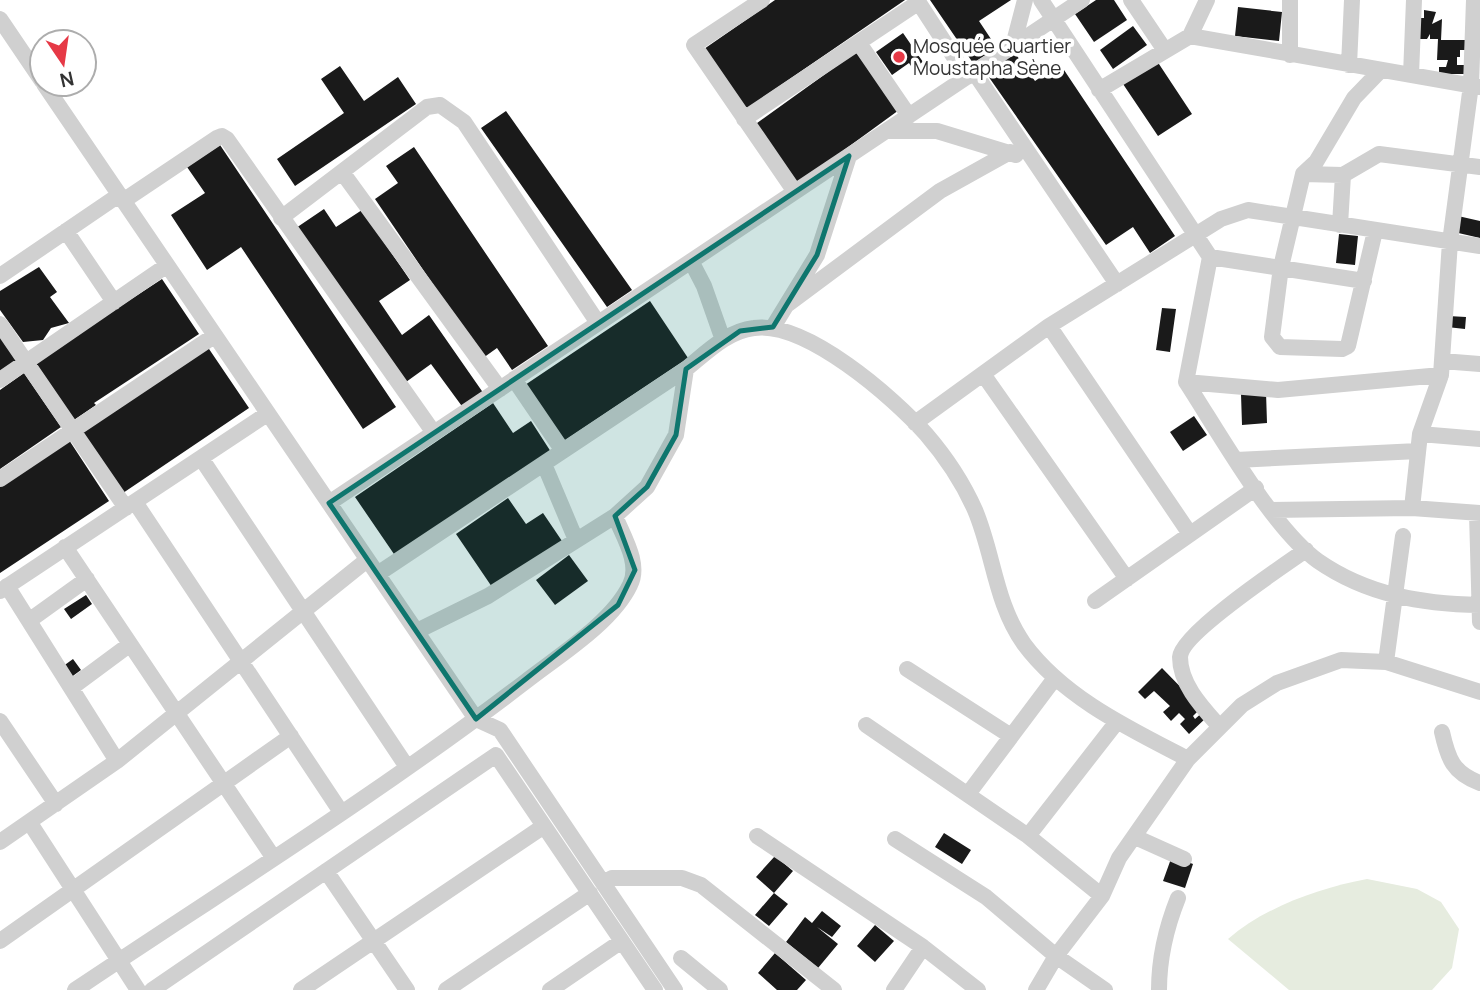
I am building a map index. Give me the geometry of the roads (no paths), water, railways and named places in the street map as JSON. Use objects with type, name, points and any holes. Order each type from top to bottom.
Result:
[{"type":"street","points":[[762,0],[694,45],[795,192]]},
{"type":"street","points":[[1013,47],[1025,0]]},
{"type":"street","points":[[1041,0],[1210,257],[1186,382],[1271,510],[1319,562],[1365,587],[1395,597],[1439,604],[1480,605]]},
{"type":"street","points":[[329,503],[1082,0]]},
{"type":"street","points":[[1131,0],[1164,49]]},
{"type":"street","points":[[1190,36],[1206,0]]},
{"type":"street","points":[[1290,0],[1290,55]]},
{"type":"street","points":[[1349,65],[1352,0]]},
{"type":"street","points":[[1410,75],[1414,0]]},
{"type":"street","points":[[1412,508],[1420,434],[1442,368],[1450,242],[1460,164],[1476,86],[1474,0]]},
{"type":"street","points":[[744,119],[918,1],[1035,162],[1117,284]]},
{"type":"street","points":[[0,19],[28,61]]},
{"type":"street","points":[[1100,90],[1164,49],[1190,36],[1476,86]]},
{"type":"street","points":[[859,43],[909,116]]},
{"type":"street","points":[[1375,231],[1348,346],[1342,349],[1280,347],[1272,337],[1281,267],[1303,174],[1316,162],[1354,98],[1381,70]]},
{"type":"street","points":[[53,98],[476,719],[500,730],[596,888],[622,941],[656,990]]},
{"type":"street","points":[[281,218],[427,107],[448,109],[464,122],[598,323]]},
{"type":"street","points":[[887,131],[937,131],[1035,162]]},
{"type":"street","points":[[0,276],[66,231],[222,136],[434,433]]},
{"type":"street","points":[[788,304],[940,191],[1010,152]]},
{"type":"street","points":[[1303,174],[1343,175],[1379,154],[1480,167]]},
{"type":"street","points":[[773,327],[817,255],[849,156]]},
{"type":"street","points":[[342,172],[500,389]]},
{"type":"street","points":[[1340,225],[1343,175]]},
{"type":"street","points":[[915,423],[1049,326],[1221,219],[1248,210],[1480,246]]},
{"type":"street","points":[[66,231],[114,302]]},
{"type":"street","points":[[1210,257],[1364,281]]},
{"type":"street","points":[[691,261],[704,286],[723,340]]},
{"type":"street","points":[[0,380],[166,267]]},
{"type":"street","points":[[0,324],[25,363],[240,660],[341,812]]},
{"type":"street","points":[[1049,326],[1190,534]]},
{"type":"street","points":[[379,573],[687,369],[723,340],[740,331],[773,327],[794,334],[834,357],[878,389],[915,423],[942,455],[975,510],[1002,605],[1011,624],[1055,678],[1116,723],[1188,759]]},
{"type":"street","points":[[0,479],[214,336]]},
{"type":"street","points":[[1186,382],[1278,390],[1480,364]]},
{"type":"street","points":[[417,631],[488,596],[615,516],[647,487],[676,435],[687,369]]},
{"type":"street","points":[[983,374],[1127,579]]},
{"type":"street","points":[[514,379],[564,451]]},
{"type":"street","points":[[117,761],[30,620],[3,588],[267,414]]},
{"type":"street","points":[[1420,434],[1480,439]]},
{"type":"street","points":[[1236,460],[1418,451]]},
{"type":"street","points":[[201,458],[407,767]]},
{"type":"street","points":[[544,464],[576,540]]},
{"type":"street","points":[[1095,601],[1256,488]]},
{"type":"street","points":[[1271,510],[1412,508],[1478,513],[1480,622]]},
{"type":"street","points":[[75,990],[407,767],[568,649],[618,605],[631,584],[635,570],[615,516]]},
{"type":"street","points":[[1386,662],[1403,536]]},
{"type":"street","points":[[65,547],[175,714],[274,857]]},
{"type":"street","points":[[1219,726],[1188,687],[1180,656],[1183,644],[1232,603],[1306,550]]},
{"type":"street","points":[[0,842],[117,761],[301,610],[367,560]]},
{"type":"street","points":[[30,620],[86,579]]},
{"type":"street","points":[[71,688],[129,645]]},
{"type":"street","points":[[1036,990],[1056,956],[1102,896],[1119,858],[1188,759],[1219,726],[1250,700],[1303,672],[1340,660],[1386,662],[1480,692]]},
{"type":"street","points":[[907,669],[1011,736]]},
{"type":"street","points":[[968,794],[1055,678]]},
{"type":"street","points":[[0,721],[6,742],[57,804]]},
{"type":"street","points":[[1028,836],[1116,723]]},
{"type":"street","points":[[866,725],[1028,836],[1102,896]]},
{"type":"street","points":[[1442,732],[1448,759],[1461,776],[1480,783]]},
{"type":"street","points":[[0,941],[74,892],[291,736]]},
{"type":"street","points":[[159,988],[496,755],[544,826],[675,990]]},
{"type":"street","points":[[30,822],[138,990]]},
{"type":"street","points":[[300,990],[544,826]]},
{"type":"street","points":[[757,836],[923,947],[978,990]]},
{"type":"street","points":[[1135,837],[1184,859]]},
{"type":"street","points":[[895,839],[986,897],[1056,956],[1105,990]]},
{"type":"street","points":[[326,871],[407,990]]},
{"type":"street","points":[[446,990],[612,878],[682,878],[701,884],[834,990]]},
{"type":"street","points":[[1159,990],[1159,967],[1168,923],[1178,898]]},
{"type":"street","points":[[550,990],[622,941]]},
{"type":"street","points":[[894,990],[923,947]]},
{"type":"street","points":[[681,958],[720,990]]},
{"type":"place","name":"Mosquée Quartier Moustapha Sène","points":[[899,57]]}]
